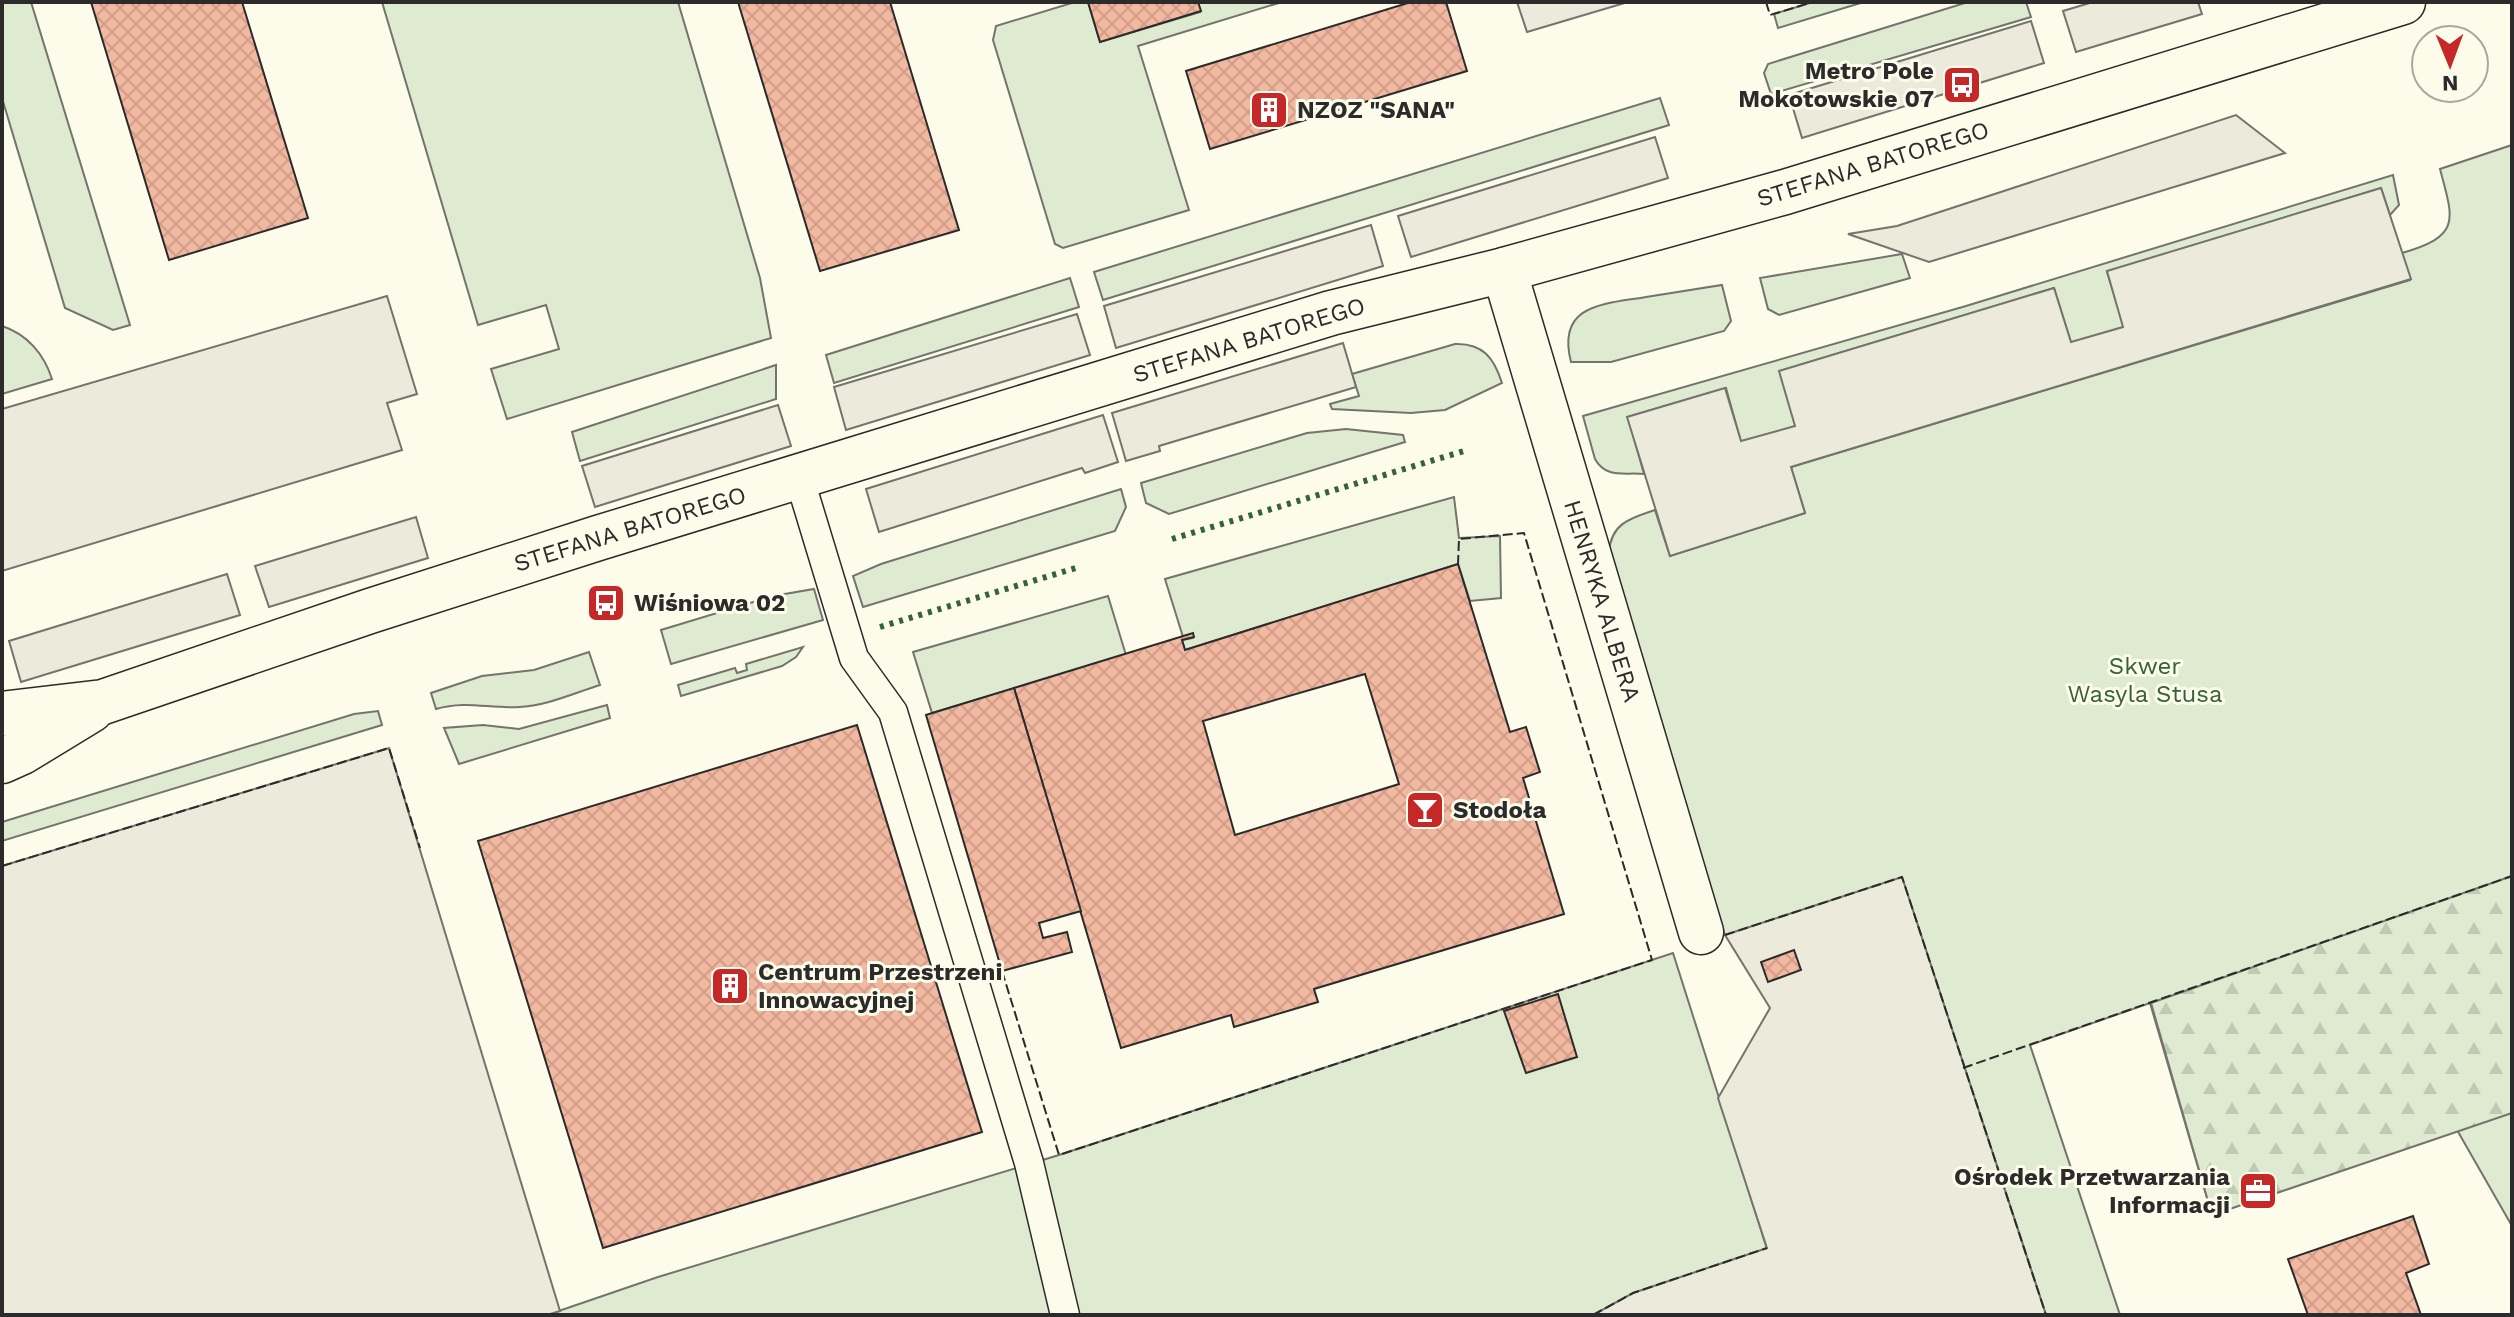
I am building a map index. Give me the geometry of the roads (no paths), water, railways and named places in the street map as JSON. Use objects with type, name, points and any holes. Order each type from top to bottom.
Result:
[{"type":"street","name":"STEFANA BATOREGO","points":[[2,714],[103,702],[370,611],[1331,313],[1504,270],[1785,192],[2403,2]]},
{"type":"street","name":"HENRYKA ALBERA","points":[[1504,270],[1701,932]]},
{"type":"street","name":"STEFANA BATOREGO","points":[[2,761],[103,702]]},
{"type":"lane","points":[[799,477],[854,658],[893,712],[1029,1163],[1065,1315]]},
{"type":"place","name":"Metro Pole Mokotowskie 07","points":[[1962,85]]},
{"type":"place","name":"NZOZ \"SANA\"","points":[[1269,110]]},
{"type":"place","name":"Wiśniowa 02","points":[[606,603]]},
{"type":"place","name":"Stodoła","points":[[1425,810]]},
{"type":"place","name":"Centrum Przestrzeni Innowacyjnej","points":[[730,986]]},
{"type":"place","name":"Ośrodek Przetwarzania Informacji","points":[[2258,1191]]},
{"type":"park label","name":"Skwer Wasyla Stusa","points":[[2145,680]]}]
